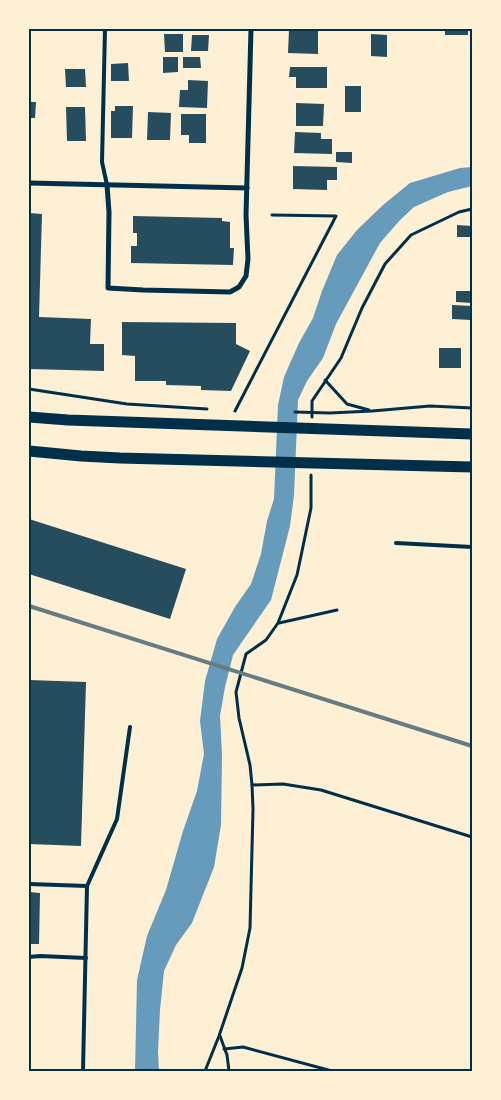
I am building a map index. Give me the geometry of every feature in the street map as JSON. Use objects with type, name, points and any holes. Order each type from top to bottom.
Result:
[{"type":"main road","points":[[29,417],[68,420],[472,434]]},
{"type":"main road","points":[[29,451],[88,457],[472,467]]},
{"type":"street","points":[[107,185],[109,212],[108,288],[210,293],[230,292],[239,287],[246,276],[248,259],[246,215],[251,29]]},
{"type":"street","points":[[29,183],[247,188]]},
{"type":"lane","points":[[105,29],[102,162],[107,185]]},
{"type":"lane","points":[[396,543],[472,547]]},
{"type":"lane","points":[[83,1071],[88,886],[117,819],[130,727]]},
{"type":"lane","points":[[29,884],[88,886]]},
{"type":"lane","points":[[29,957],[86,958]]},
{"type":"path","points":[[312,420],[312,401],[341,358],[362,308],[385,264],[411,235],[459,212],[472,209]]},
{"type":"path","points":[[235,411],[336,216],[272,215]]},
{"type":"path","points":[[325,380],[347,404],[372,411]]},
{"type":"path","points":[[29,389],[127,404],[216,410]]},
{"type":"path","points":[[330,412],[372,411],[430,406],[472,408]]},
{"type":"path","points":[[205,1071],[220,1036],[242,968],[250,928],[252,786],[250,765],[239,718],[236,692],[246,654],[266,640],[278,623],[297,575],[311,508],[312,469]]},
{"type":"path","points":[[278,623],[336,610]]},
{"type":"path","points":[[252,786],[283,784],[321,790],[472,837]]},
{"type":"path","points":[[220,1036],[230,1071]]},
{"type":"path","points":[[224,1049],[243,1047],[332,1071]]},
{"type":"water","points":[[472,167],[472,186],[448,192],[414,207],[380,243],[336,324],[323,358],[307,381],[298,400],[294,495],[290,526],[271,600],[233,655],[225,687],[220,716],[222,755],[221,825],[214,867],[192,923],[176,945],[164,971],[160,1010],[159,1071],[135,1071],[137,980],[147,936],[166,890],[197,791],[204,754],[200,721],[205,681],[217,639],[235,607],[251,584],[261,554],[267,521],[274,499],[278,405],[284,377],[299,343],[313,318],[337,255],[357,230],[410,183],[460,168]]},
{"type":"building","points":[[289,29],[318,29],[318,54],[288,53]]},
{"type":"building","points":[[445,29],[468,29],[468,35],[445,35]]},
{"type":"building","points":[[164,34],[183,34],[183,52],[165,52]]},
{"type":"building","points":[[371,34],[387,35],[387,57],[371,56]]},
{"type":"building","points":[[192,35],[209,35],[208,51],[191,51]]},
{"type":"building","points":[[163,57],[178,57],[178,72],[163,73]]},
{"type":"building","points":[[183,57],[200,57],[201,68],[183,68]]},
{"type":"building","points":[[128,63],[129,81],[111,81],[111,64]]},
{"type":"building","points":[[290,67],[327,67],[327,88],[296,88],[296,77],[289,77]]},
{"type":"building","points":[[65,69],[85,69],[86,87],[66,87]]},
{"type":"building","points":[[188,80],[208,81],[207,108],[179,107],[180,90],[188,90]]},
{"type":"building","points":[[345,86],[361,86],[361,112],[345,112]]},
{"type":"building","points":[[29,102],[36,102],[35,118],[29,118]]},
{"type":"building","points":[[296,103],[324,104],[323,126],[296,126]]},
{"type":"building","points":[[115,106],[133,106],[132,138],[111,138],[111,111],[115,111]]},
{"type":"building","points":[[66,107],[85,107],[86,141],[67,141]]},
{"type":"building","points":[[148,112],[171,113],[170,140],[147,140]]},
{"type":"building","points":[[181,114],[206,114],[206,143],[189,143],[189,135],[181,135]]},
{"type":"building","points":[[295,132],[321,133],[321,139],[332,139],[332,154],[294,153]]},
{"type":"building","points":[[336,152],[352,152],[352,163],[336,162]]},
{"type":"building","points":[[293,166],[337,167],[337,180],[327,180],[327,190],[293,189]]},
{"type":"building","points":[[29,213],[42,214],[39,317],[91,319],[90,344],[104,344],[104,371],[29,369]]},
{"type":"building","points":[[133,216],[222,218],[222,221],[230,222],[230,248],[234,248],[233,265],[131,263],[131,246],[137,246],[137,233],[133,233]]},
{"type":"building","points":[[457,225],[472,226],[472,237],[457,237]]},
{"type":"building","points":[[456,291],[472,291],[472,303],[456,302]]},
{"type":"building","points":[[452,305],[472,306],[471,320],[452,319]]},
{"type":"building","points":[[122,322],[236,323],[236,344],[250,351],[231,391],[201,390],[201,386],[166,385],[166,381],[135,381],[135,356],[122,355]]},
{"type":"building","points":[[439,348],[461,348],[461,368],[439,368]]},
{"type":"building","points":[[29,519],[186,569],[170,619],[29,574]]},
{"type":"building","points":[[29,680],[86,682],[81,846],[29,844]]},
{"type":"building","points":[[29,892],[40,893],[39,944],[29,944]]},
{"type":"railway","points":[[29,606],[472,746]]}]
